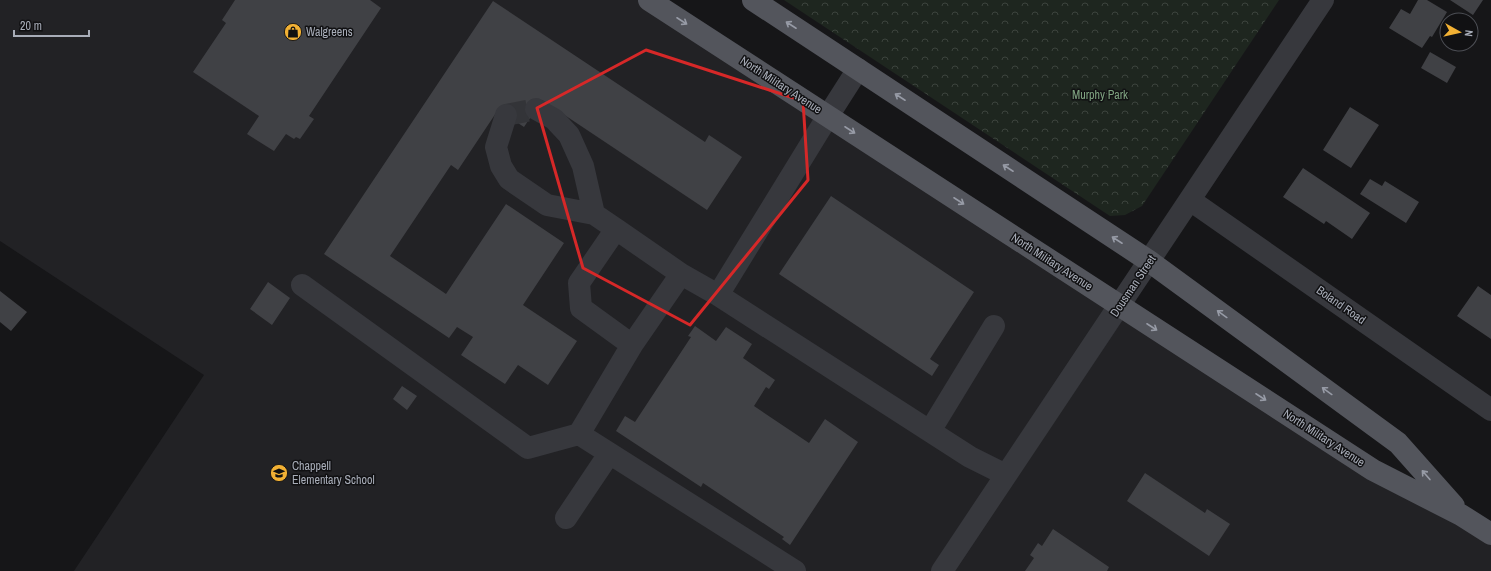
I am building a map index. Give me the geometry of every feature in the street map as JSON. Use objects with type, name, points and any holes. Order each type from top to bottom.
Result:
[{"type":"main road","name":"North Military Avenue","points":[[649,0],[1373,470],[1461,514],[1491,534]]},
{"type":"main road","name":"North Military Avenue","points":[[754,0],[1149,261],[1398,443],[1461,514]]},
{"type":"street","name":"Dousman Street","points":[[942,571],[1323,0]]},
{"type":"street","points":[[718,295],[858,69]]},
{"type":"street","points":[[536,109],[554,118],[568,135],[583,166],[594,214]]},
{"type":"street","points":[[506,115],[496,147],[501,166],[509,179],[547,205],[594,214],[681,274],[718,295],[970,457],[1006,475]]},
{"type":"street","name":"Boland Road","points":[[1190,200],[1491,410]]},
{"type":"street","points":[[616,229],[579,283],[581,308],[632,346]]},
{"type":"street","points":[[302,285],[528,448],[579,434],[632,346],[681,274]]},
{"type":"street","points":[[930,431],[994,326]]},
{"type":"street","points":[[579,434],[794,571]]},
{"type":"street","points":[[566,518],[609,454]]},
{"type":"highlighted area","points":[[646,50],[803,101],[808,180],[690,325],[583,268],[537,108]]},
{"type":"shaded area","points":[[0,0],[649,0],[1491,534],[1491,571],[74,571],[204,375],[0,241]]},
{"type":"green space","name":"Murphy Park","points":[[784,0],[1279,0],[1142,206],[1125,215],[1110,216]]},
{"type":"building","points":[[235,0],[370,0],[381,8],[309,116],[314,119],[300,139],[296,137],[294,139],[286,134],[274,151],[247,134],[259,116],[193,72],[226,23],[222,20]]},
{"type":"building","points":[[1418,0],[1427,0],[1447,12],[1439,12],[1439,25],[1432,37],[1430,36],[1422,48],[1389,28],[1401,9],[1410,14]]},
{"type":"building","points":[[1450,0],[1483,0],[1475,12],[1468,12]]},
{"type":"building","points":[[493,1],[705,142],[709,135],[742,157],[707,210],[542,100],[524,127],[498,110],[458,170],[451,165],[390,256],[446,294],[506,204],[564,243],[523,305],[577,341],[548,385],[518,365],[505,384],[461,355],[473,337],[457,327],[449,338],[324,254]]},
{"type":"building","points":[[1430,52],[1456,67],[1447,83],[1421,68]]},
{"type":"building","points":[[1350,107],[1379,125],[1351,168],[1323,150]]},
{"type":"building","points":[[1303,168],[1370,213],[1352,239],[1326,221],[1324,224],[1283,197]]},
{"type":"building","points":[[1370,179],[1382,186],[1385,181],[1419,202],[1406,223],[1360,194]]},
{"type":"building","points":[[831,196],[974,292],[930,359],[939,365],[932,376],[779,274]]},
{"type":"building","points":[[268,282],[290,298],[272,325],[250,309]]},
{"type":"building","points":[[1478,286],[1491,295],[1491,339],[1457,316]]},
{"type":"building","points":[[0,291],[27,312],[11,331],[0,322]]},
{"type":"building","points":[[695,326],[716,341],[726,327],[752,344],[743,358],[775,380],[769,389],[766,387],[754,406],[809,443],[825,419],[858,442],[790,545],[782,539],[784,537],[703,483],[701,487],[616,431],[625,416],[635,422],[691,337],[688,336]]},
{"type":"building","points":[[402,386],[417,396],[407,410],[393,399]]},
{"type":"building","points":[[1145,473],[1205,513],[1207,509],[1230,524],[1209,556],[1127,501]]},
{"type":"building","points":[[1053,529],[1109,567],[1107,571],[1025,571],[1034,558],[1030,555],[1038,543],[1042,546]]},
{"type":"tunnel","points":[[506,115],[536,109]]},
{"type":"place","name":"Walgreens","points":[[293,32]]},
{"type":"place","name":"Chappell Elementary School","points":[[279,473]]}]
